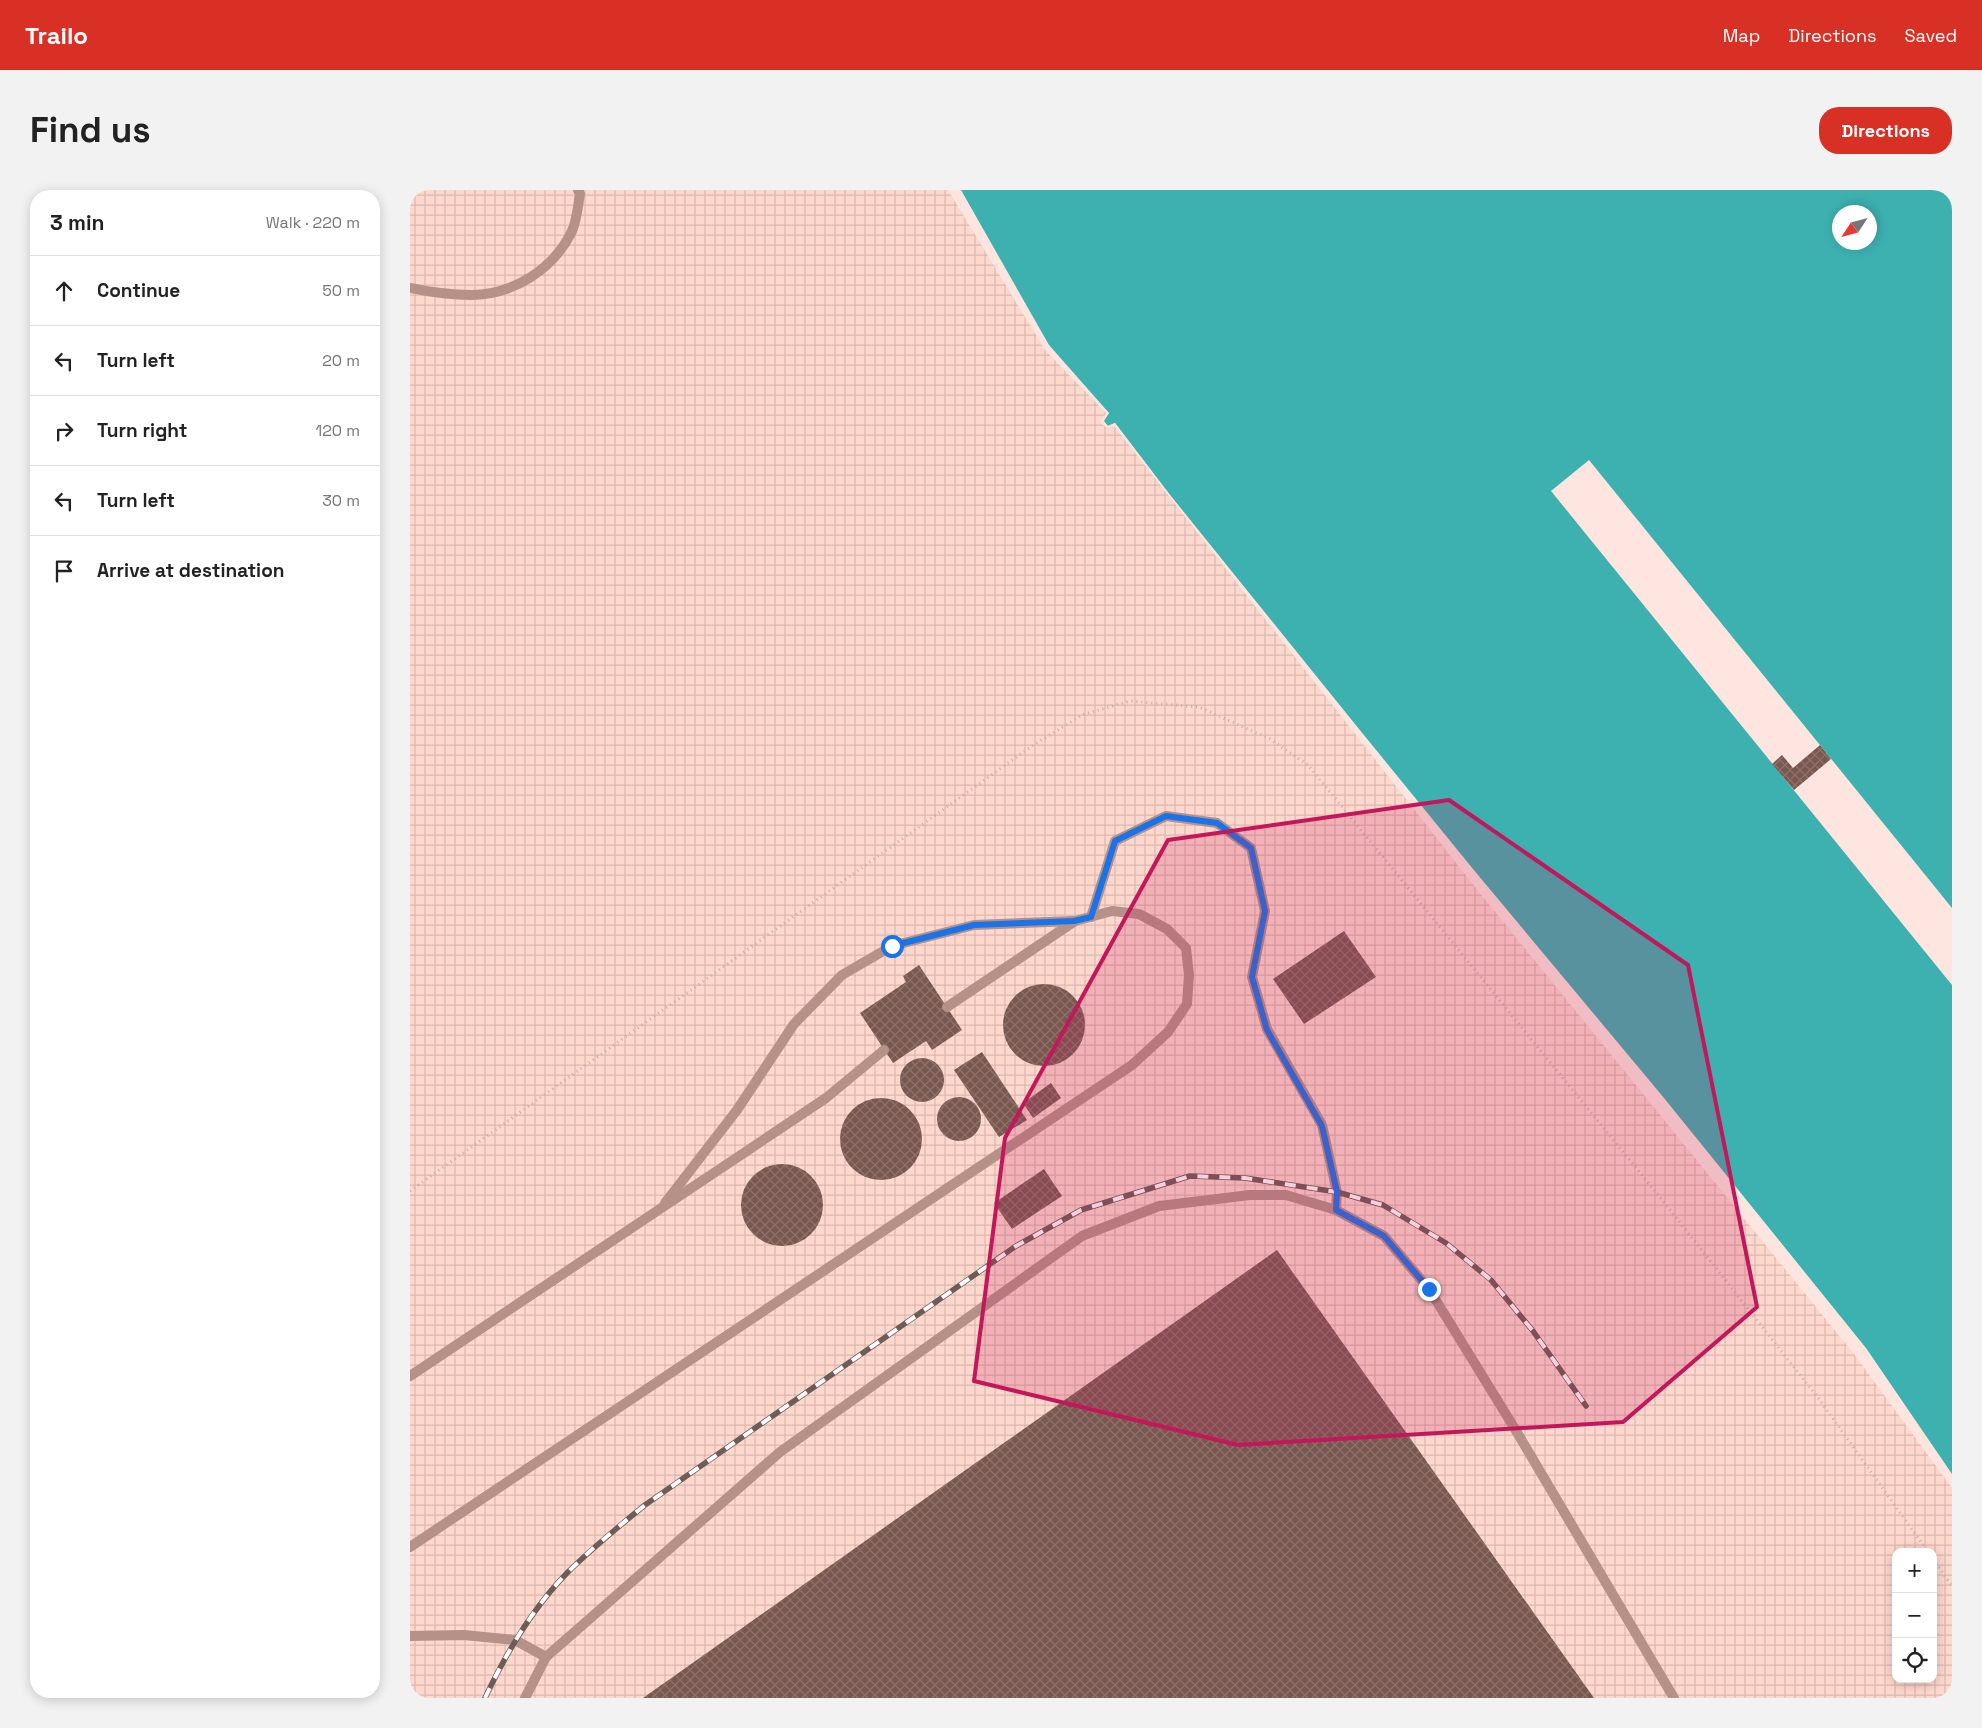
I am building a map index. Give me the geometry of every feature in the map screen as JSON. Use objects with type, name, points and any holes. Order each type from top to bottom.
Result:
[{"type":"lane","points":[[410,288],[470,295],[496,292],[532,277],[556,256],[573,230],[580,194],[578,190]]},
{"type":"lane","points":[[1091,917],[1115,841],[1166,816],[1217,823],[1251,848],[1265,911],[1252,977],[1267,1030],[1322,1126],[1337,1192],[1336,1210]]},
{"type":"lane","points":[[410,1547],[1132,1064],[1168,1032],[1187,1004],[1189,975],[1186,948],[1166,929],[1139,914],[1112,911],[1074,921],[974,925],[892,946],[842,975],[794,1024],[736,1110],[660,1209]]},
{"type":"lane","points":[[947,1007],[1074,921]]},
{"type":"lane","points":[[410,1376],[826,1098],[884,1050]]},
{"type":"lane","points":[[525,1698],[546,1657],[780,1452],[1082,1236],[1159,1206],[1250,1195],[1286,1194],[1336,1210],[1384,1236],[1429,1289],[1515,1429],[1674,1698]]},
{"type":"lane","points":[[410,1636],[464,1635],[515,1640],[546,1657]]},
{"type":"path","points":[[410,1191],[1032,746],[1082,715],[1130,701],[1199,707],[1270,739],[1308,764],[1759,1322],[1819,1399],[1925,1548]]},
{"type":"path","points":[[1937,1565],[1952,1586]]},
{"type":"highlighted area","points":[[1449,800],[1688,965],[1757,1307],[1623,1422],[1238,1445],[974,1381],[1005,1138],[1168,840]]},
{"type":"shaded area","points":[[410,190],[950,190],[1109,413],[1104,421],[1115,423],[1856,1353],[1952,1485],[1952,1698],[410,1698]]},
{"type":"water","points":[[950,190],[1952,190],[1952,1485],[1856,1353],[1170,495],[1115,423],[1107,426],[1103,421],[1109,413],[1047,349]]},
{"type":"pier","points":[[948,190],[961,190],[1049,345],[1109,413],[1104,421],[1108,426],[1115,423],[1170,495],[1359,729],[1664,1098],[1866,1348],[1952,1474],[1952,1488],[1854,1354],[1471,882],[1114,426],[1107,428],[1101,423],[1106,413],[1045,350]]},
{"type":"pier","points":[[1589,460],[1952,908],[1952,985],[1551,491]]},
{"type":"building","points":[[1820,745],[1831,759],[1794,790],[1772,764],[1782,755],[1793,768]]},
{"type":"building","points":[[1344,931],[1376,977],[1304,1024],[1273,979]]},
{"type":"building","points":[[919,965],[962,1030],[932,1050],[926,1041],[893,1063],[860,1013],[906,982],[903,976]]},
{"type":"building","points":[[1044,984],[1060,987],[1073,996],[1082,1009],[1085,1025],[1082,1041],[1073,1054],[1060,1063],[1044,1066],[1028,1063],[1015,1054],[1006,1041],[1003,1025],[1006,1009],[1015,996],[1028,987]]},
{"type":"building","points":[[982,1052],[1027,1120],[999,1137],[954,1070]]},
{"type":"building","points":[[922,1058],[934,1062],[940,1068],[944,1080],[940,1092],[934,1098],[922,1102],[910,1098],[904,1092],[900,1080],[904,1068],[910,1062]]},
{"type":"building","points":[[1051,1083],[1061,1098],[1033,1118],[1023,1103]]},
{"type":"building","points":[[959,1097],[971,1101],[977,1107],[981,1119],[977,1131],[971,1137],[959,1141],[947,1137],[941,1131],[937,1119],[941,1107],[947,1101]]},
{"type":"building","points":[[881,1098],[897,1101],[910,1110],[919,1123],[922,1139],[919,1155],[910,1168],[897,1177],[881,1180],[865,1177],[852,1168],[843,1155],[840,1139],[843,1123],[852,1110],[865,1101]]},
{"type":"building","points":[[782,1164],[798,1167],[811,1176],[820,1189],[823,1205],[820,1221],[811,1234],[798,1243],[782,1246],[766,1243],[753,1234],[744,1221],[741,1205],[744,1189],[753,1176],[766,1167]]},
{"type":"building","points":[[1044,1169],[1062,1196],[1012,1229],[994,1203]]},
{"type":"building","points":[[1277,1250],[1594,1698],[643,1698]]},
{"type":"railway","points":[[485,1698],[521,1632],[542,1601],[586,1555],[645,1505],[1016,1246],[1081,1210],[1190,1176],[1245,1178],[1337,1192],[1383,1205],[1446,1243],[1491,1280],[1533,1331],[1586,1406]]},
{"type":"route","points":[[892,946],[974,925],[1074,921],[1091,917],[1115,841],[1166,816],[1217,823],[1251,848],[1265,911],[1252,977],[1267,1030],[1322,1126],[1337,1192],[1336,1210],[1384,1236],[1429,1289]]}]
